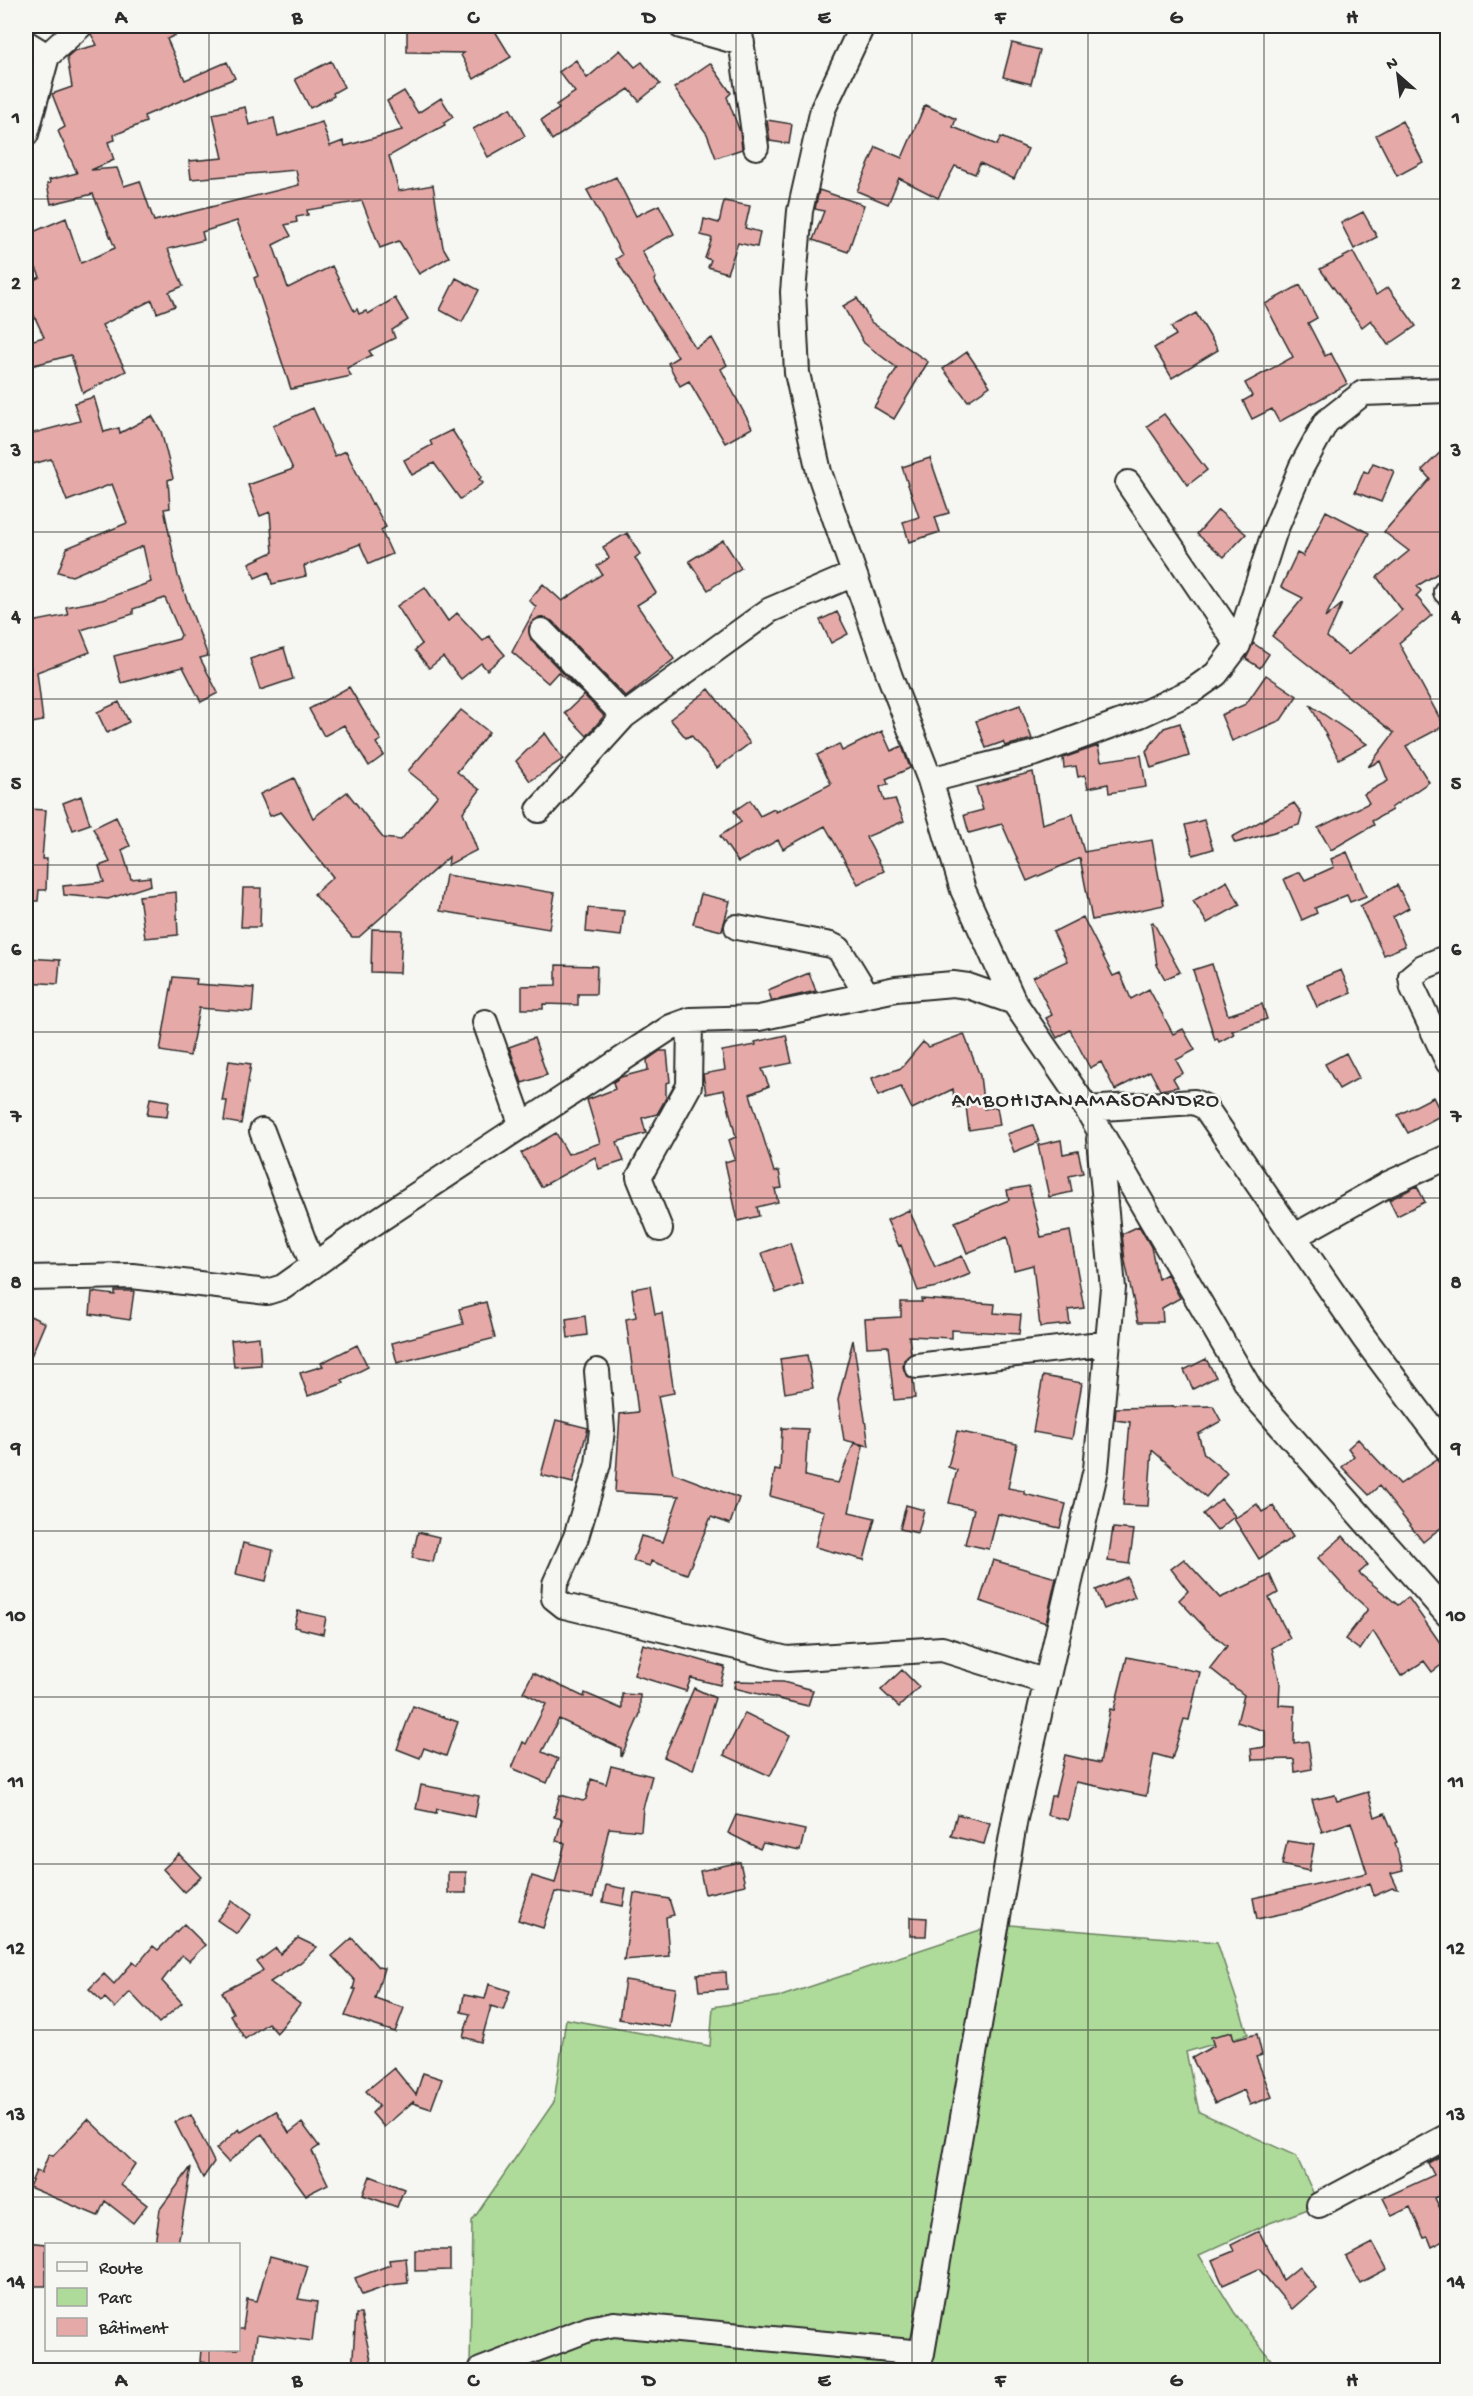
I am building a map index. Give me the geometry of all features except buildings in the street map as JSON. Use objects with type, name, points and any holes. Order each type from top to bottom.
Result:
[{"type":"street","points":[[26,134],[47,56],[80,26]]},
{"type":"street","points":[[681,26],[740,34],[756,147]]},
{"type":"street","points":[[862,26],[823,109],[800,211],[792,292],[797,373],[819,472],[890,677],[930,780],[963,890],[1014,1002],[1093,1119],[1253,1394],[1448,1615]]},
{"type":"street","points":[[26,43],[47,56]]},
{"type":"street","points":[[930,780],[1036,753],[1140,715],[1192,691],[1216,674],[1238,645],[1274,533],[1301,468],[1326,422],[1363,393],[1448,390]]},
{"type":"street","points":[[1128,483],[1238,645]]},
{"type":"street","points":[[539,810],[624,716],[770,610],[854,574]]},
{"type":"street","points":[[542,630],[624,716]]},
{"type":"street","points":[[737,927],[831,945],[838,949],[867,995]]},
{"type":"street","points":[[1448,957],[1424,967],[1411,977],[1413,988],[1448,1062]]},
{"type":"street","points":[[26,1278],[132,1276],[267,1292],[283,1287],[359,1233],[671,1027],[690,1020],[759,1018],[896,989],[953,984],[968,986],[1014,1002]]},
{"type":"street","points":[[660,1228],[639,1177],[689,1086],[690,1020]]},
{"type":"street","points":[[485,1022],[522,1126]]},
{"type":"street","points":[[1093,1119],[1194,1102],[1205,1107],[1364,1338],[1445,1442]]},
{"type":"street","points":[[481,2370],[589,2329],[614,2324],[919,2362],[1015,1818],[1096,1469],[1113,1276],[1093,1119]]},
{"type":"street","points":[[262,1131],[313,1266]]},
{"type":"street","points":[[1295,1236],[1388,1184],[1448,1157]]},
{"type":"street","points":[[917,1366],[1108,1343]]},
{"type":"street","points":[[597,1371],[602,1430],[597,1464],[576,1537],[555,1584],[554,1598],[564,1606],[788,1659],[942,1649],[1047,1682]]},
{"type":"street","points":[[1319,2205],[1448,2136]]},
{"type":"green space","points":[[998,1924],[1217,1942],[1248,2034],[1186,2052],[1199,2112],[1296,2156],[1319,2205],[1267,2224],[1199,2255],[1234,2312],[1279,2370],[470,2370],[472,2221],[554,2102],[566,2019],[710,2046],[713,2007],[782,1996]]},
{"type":"district","name":"AMBOHIJANAMASOANDRO","points":[[1086,1098]]}]
